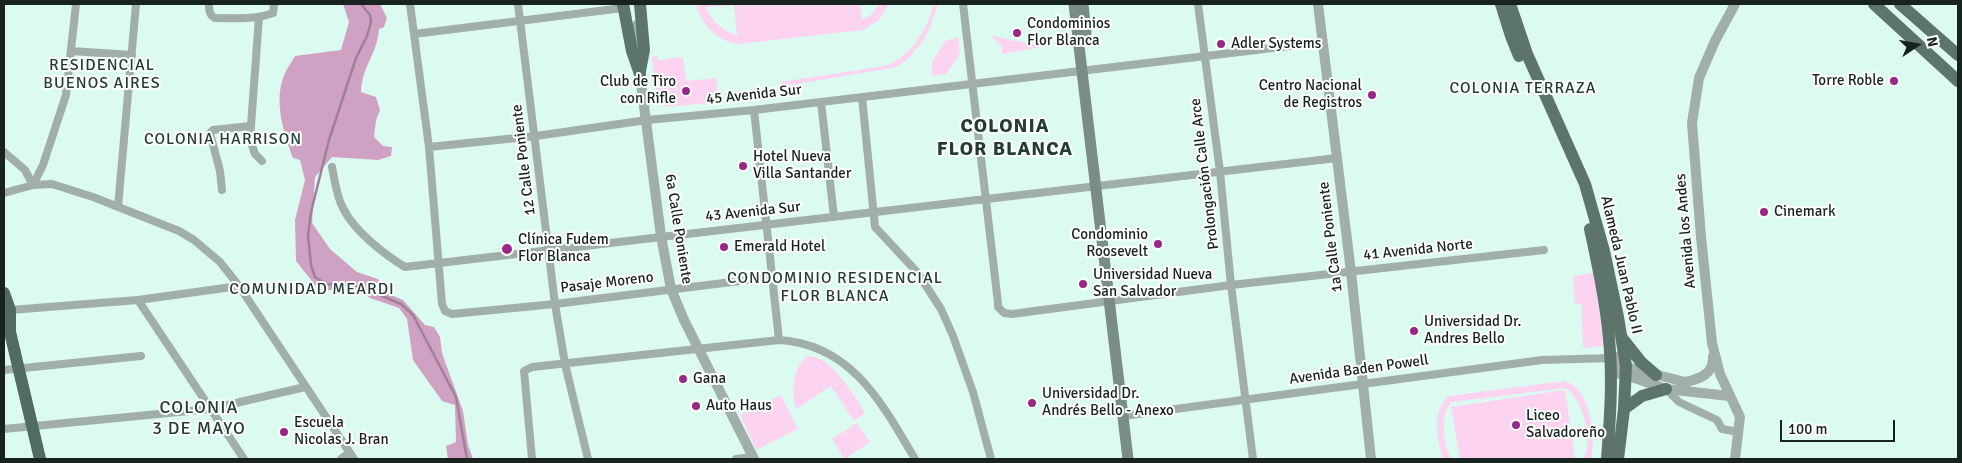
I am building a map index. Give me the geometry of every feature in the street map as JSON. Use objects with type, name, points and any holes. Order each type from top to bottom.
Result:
[{"type":"highway","points":[[4,293],[18,369],[40,459]]},
{"type":"main road","points":[[640,4],[644,50],[640,74]]},
{"type":"main road","points":[[1074,4],[1086,70],[1127,416],[1135,459]]},
{"type":"main road","points":[[1083,4],[1086,70]]},
{"type":"main road","name":"Alameda Juan Pablo II","points":[[1501,4],[1511,36],[1565,155],[1584,204],[1601,278],[1624,409],[1618,459]]},
{"type":"main road","name":"Alameda Juan Pablo II","points":[[1510,4],[1527,54],[1576,162],[1591,201],[1604,251],[1623,342],[1617,367],[1607,459]]},
{"type":"main road","points":[[1874,4],[1958,81]]},
{"type":"main road","points":[[1885,4],[1902,16],[1911,14]]},
{"type":"main road","points":[[1900,4],[1958,55]]},
{"type":"main road","points":[[627,5],[632,51],[640,74]]},
{"type":"main road","points":[[1623,342],[1656,376]]},
{"type":"main road","points":[[1624,409],[1642,396],[1666,389]]},
{"type":"main road","points":[[1127,416],[1128,459]]},
{"type":"street","points":[[33,185],[44,165],[64,108],[76,4]]},
{"type":"street","points":[[118,207],[136,4]]},
{"type":"street","points":[[209,4],[209,12],[215,18],[259,17],[273,13],[274,4]]},
{"type":"street","points":[[410,4],[429,147],[439,263]]},
{"type":"street","name":"12 Calle Poniente","points":[[518,4],[536,136],[555,304],[565,364],[588,459]]},
{"type":"street","points":[[962,4],[985,199]]},
{"type":"street","name":"Prolongación Calle Arce","points":[[1198,4],[1220,172],[1231,285],[1253,459]]},
{"type":"street","name":"Avenida los Andes","points":[[1735,4],[1715,42],[1700,78],[1692,123],[1712,343],[1720,374],[1740,417],[1735,459]]},
{"type":"street","points":[[414,34],[520,22],[627,5]]},
{"type":"street","name":"6a Calle Poniente","points":[[627,5],[633,21],[661,236],[671,289],[698,348],[754,458]]},
{"type":"street","name":"1a Calle Poniente","points":[[1318,6],[1324,42],[1351,272],[1371,459]]},
{"type":"street","points":[[259,17],[250,139],[255,154],[262,161]]},
{"type":"street","name":"45 Avenida Sur","points":[[429,147],[536,136],[647,120],[754,110],[1324,42]]},
{"type":"street","points":[[71,51],[132,55]]},
{"type":"street","points":[[862,97],[875,227],[917,272],[932,293],[945,318],[973,392],[991,459]]},
{"type":"street","points":[[821,102],[834,217]]},
{"type":"street","points":[[754,110],[779,340]]},
{"type":"street","points":[[222,190],[220,172],[210,133],[213,130],[250,126]]},
{"type":"street","points":[[4,152],[25,170],[33,185]]},
{"type":"street","name":"43 Avenida Sur","points":[[332,167],[336,190],[344,210],[358,229],[389,257],[405,267],[1337,158]]},
{"type":"street","points":[[4,192],[33,185],[52,184],[93,197],[194,240],[220,262],[239,286],[351,456],[341,459]]},
{"type":"street","name":"41 Avenida Norte","points":[[985,199],[998,307],[1004,313],[1012,314],[1231,285],[1544,250]]},
{"type":"street","name":"Pasaje Moreno","points":[[439,263],[442,304],[445,312],[452,314],[555,304],[772,277]]},
{"type":"street","points":[[7,315],[239,286]]},
{"type":"street","points":[[138,300],[244,459]]},
{"type":"street","points":[[532,459],[524,371],[532,367],[779,340],[798,341],[825,351],[853,370],[872,391],[915,459]]},
{"type":"street","name":"Avenida Baden Powell","points":[[1127,416],[1542,360],[1617,367],[1685,382],[1697,380],[1705,376],[1713,366],[1712,343]]},
{"type":"street","points":[[4,370],[141,356]]},
{"type":"street","points":[[1617,367],[1666,389],[1729,396]]},
{"type":"street","points":[[4,429],[210,409],[305,387]]},
{"type":"street","points":[[1666,389],[1678,402],[1717,420],[1722,429],[1739,432]]},
{"type":"street","points":[[736,459],[754,458]]},
{"type":"shaded area","points":[[343,4],[380,4],[387,18],[384,27],[379,29],[378,38],[364,75],[361,92],[376,97],[380,110],[376,120],[374,137],[383,146],[392,147],[391,156],[378,160],[332,157],[315,177],[312,223],[330,249],[357,272],[378,279],[385,292],[403,300],[425,325],[434,327],[440,337],[442,353],[463,411],[468,445],[473,459],[448,459],[446,446],[456,442],[455,405],[442,401],[413,360],[407,319],[399,308],[370,298],[348,287],[326,291],[315,285],[296,261],[295,220],[305,180],[300,160],[293,158],[283,126],[280,105],[281,83],[295,56],[341,50],[349,22]]},
{"type":"shaded area","points":[[696,4],[860,4],[862,20],[872,14],[879,4],[889,4],[880,19],[863,30],[739,44],[731,43],[717,36],[706,25]],"holes":[[[734,5],[737,35],[718,25],[706,7]]]},
{"type":"shaded area","points":[[933,4],[938,4],[925,38],[909,58],[897,67],[780,87],[780,82],[885,66],[894,62],[910,49],[922,33],[931,14]]},
{"type":"shaded area","points":[[990,35],[1042,47],[1002,54],[1002,47]]},
{"type":"shaded area","points":[[958,37],[960,54],[946,74],[932,76],[932,62],[945,41]]},
{"type":"shaded area","name":"Club de Tiro con Rifle","points":[[658,56],[658,60],[683,57],[686,81],[716,78],[719,102],[666,107],[656,101],[652,57]]},
{"type":"shaded area","points":[[1594,273],[1604,346],[1583,348],[1581,304],[1575,304],[1573,276]]},
{"type":"shaded area","points":[[807,356],[816,357],[833,369],[841,377],[865,413],[854,421],[831,386],[796,409],[794,381],[798,368]]},
{"type":"shaded area","points":[[1564,381],[1573,385],[1586,402],[1592,426],[1593,450],[1591,459],[1583,459],[1586,451],[1587,431],[1582,410],[1577,400],[1565,388],[1452,402],[1445,414],[1444,422],[1446,446],[1451,459],[1443,459],[1437,434],[1437,418],[1439,410],[1448,396]]},
{"type":"shaded area","points":[[1565,390],[1575,458],[1460,459],[1451,407]]},
{"type":"shaded area","points":[[781,395],[798,429],[756,450],[740,415]]},
{"type":"shaded area","points":[[857,423],[870,442],[845,459],[832,439]]},
{"type":"waterway","points":[[361,4],[370,15],[371,22],[367,36],[356,58],[329,140],[311,212],[308,236],[311,265],[315,277],[326,284],[355,286],[366,289],[401,304],[413,315],[456,397],[467,459]]},
{"type":"place","name":"Condominios Flor Blanca","points":[[1017,33]]},
{"type":"place","name":"Adler Systems","points":[[1221,44]]},
{"type":"place","name":"Torre Roble","points":[[1894,81]]},
{"type":"place","name":"Club de Tiro con Rifle","points":[[686,91]]},
{"type":"place","name":"Centro Nacional de Registros","points":[[1372,95]]},
{"type":"place","name":"Hotel Nueva Villa Santander","points":[[743,166]]},
{"type":"place","name":"Cinemark","points":[[1764,212]]},
{"type":"place","name":"Condominio Roosevelt","points":[[1158,244]]},
{"type":"place","name":"Emerald Hotel","points":[[724,247]]},
{"type":"place","name":"Clínica Fudem Flor Blanca","points":[[507,249]]},
{"type":"place","name":"Universidad Nueva San Salvador","points":[[1083,284]]},
{"type":"place","name":"Universidad Dr. Andres Bello","points":[[1414,331]]},
{"type":"place","name":"Gana","points":[[683,379]]},
{"type":"place","name":"Universidad Dr. Andrés Bello - Anexo","points":[[1032,403]]},
{"type":"place","name":"Auto Haus","points":[[696,406]]},
{"type":"place","name":"Liceo Salvadoreño","points":[[1516,425]]},
{"type":"place","name":"Escuela Nicolas J. Bran","points":[[284,432]]},
{"type":"district","name":"RESIDENCIAL BUENOS AIRES","points":[[102,75]]},
{"type":"district","name":"COLONIA TERRAZA","points":[[1523,89]]},
{"type":"district","name":"COLONIA FLOR BLANCA","points":[[1005,138]]},
{"type":"district","name":"COLONIA HARRISON","points":[[223,140]]},
{"type":"district","name":"CONDOMINIO RESIDENCIAL FLOR BLANCA","points":[[835,288]]},
{"type":"district","name":"COMUNIDAD MEARDI","points":[[312,290]]},
{"type":"district","name":"COLONIA 3 DE MAYO","points":[[199,418]]}]
